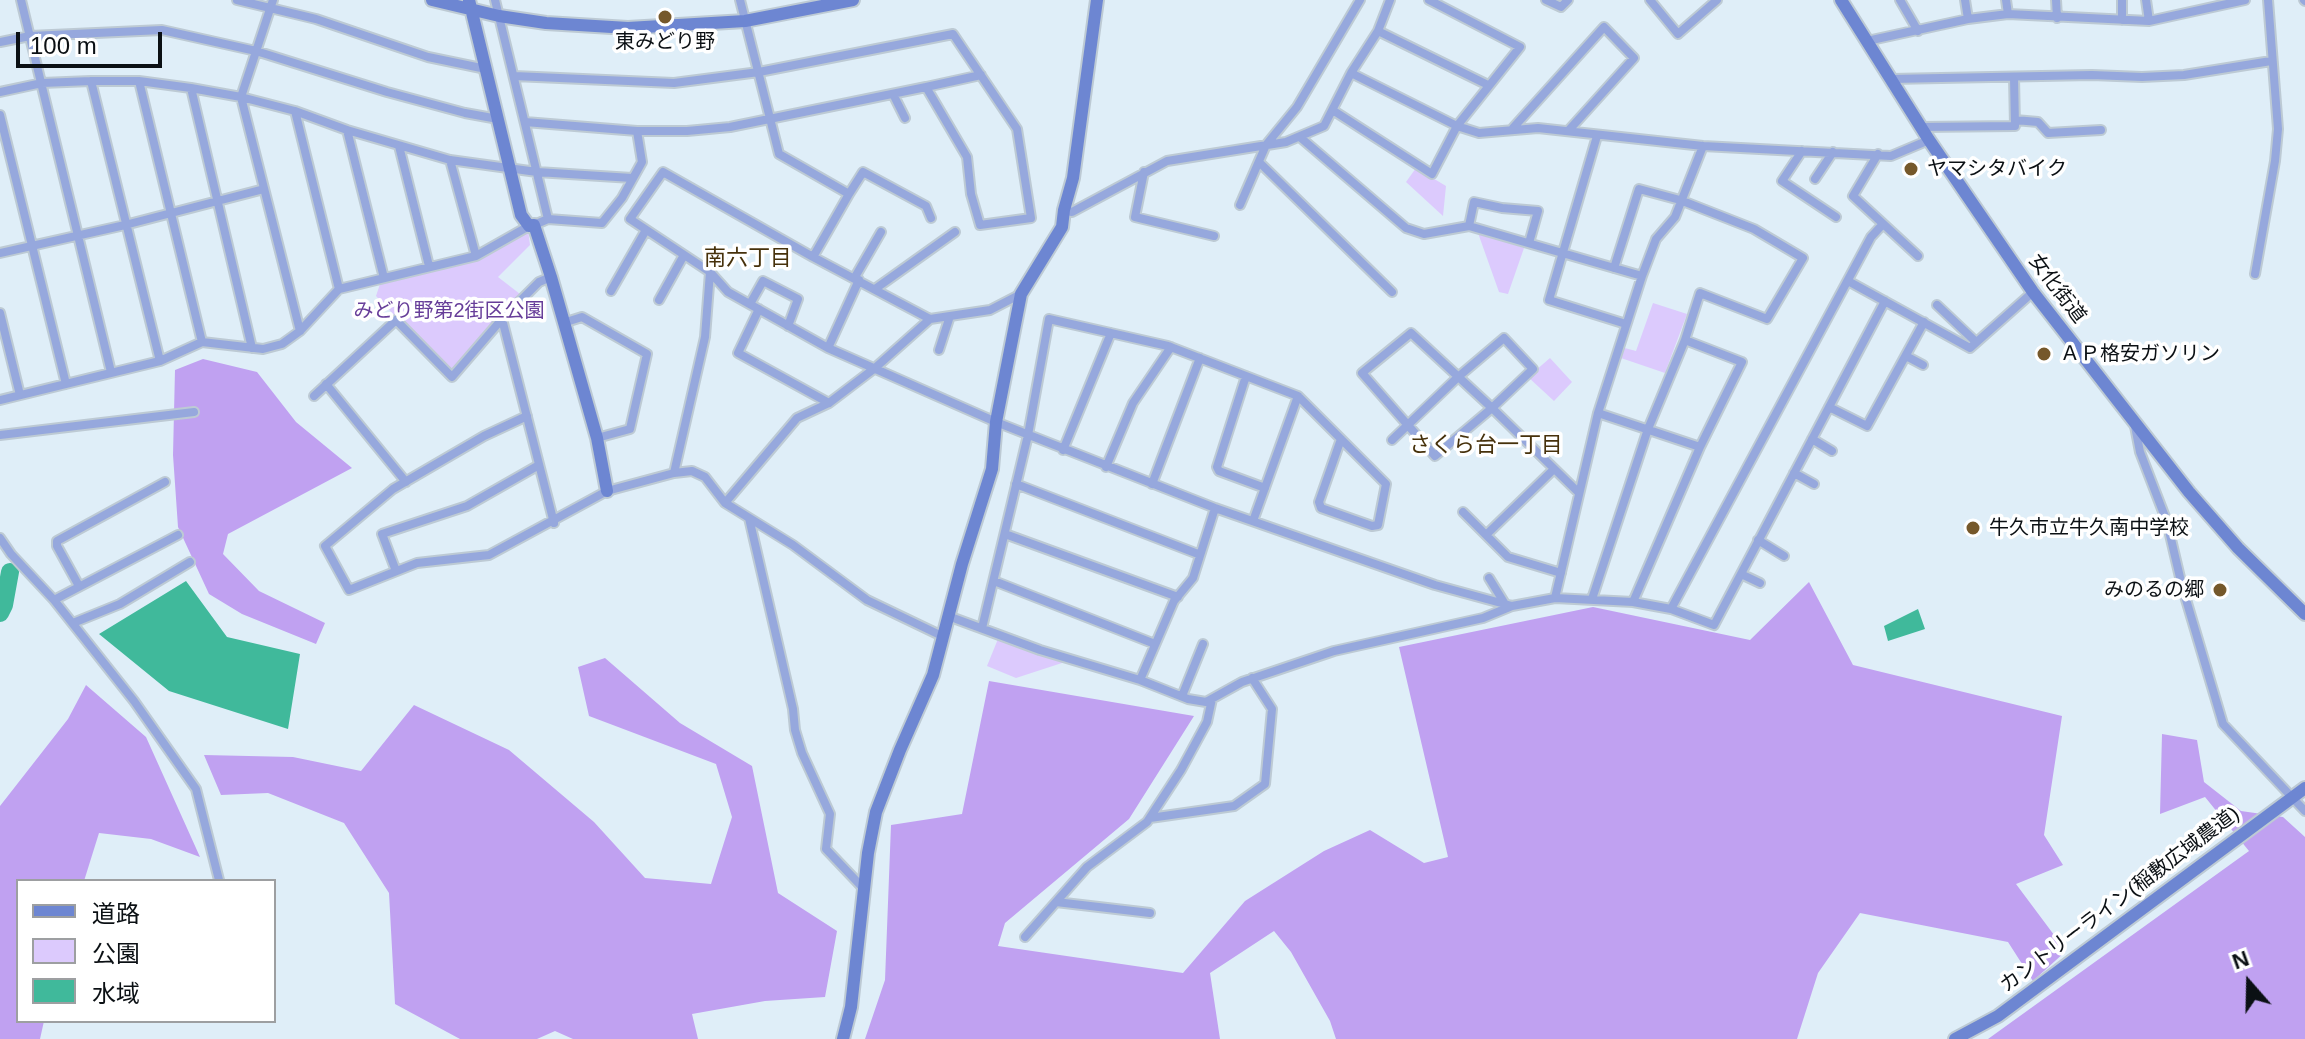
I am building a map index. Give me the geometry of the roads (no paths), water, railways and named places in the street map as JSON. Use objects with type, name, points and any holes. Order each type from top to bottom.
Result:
[{"type":"street","points":[[21,0],[111,372]]},
{"type":"street","points":[[237,0],[272,4],[428,57],[486,69]]},
{"type":"street","points":[[432,0],[470,4],[499,16],[546,23],[628,28],[745,21],[853,0]]},
{"type":"street","points":[[495,0],[548,219]]},
{"type":"street","points":[[740,0],[779,154],[849,194]]},
{"type":"street","points":[[843,1039],[851,1007],[876,812],[933,675],[992,469],[996,422],[1021,294],[1062,227],[1073,178],[1097,0]]},
{"type":"street","points":[[1240,205],[1266,145],[1297,107],[1360,0]]},
{"type":"street","points":[[1064,210],[1072,212],[1167,161],[1301,138],[1324,126],[1351,73],[1378,31],[1390,0]]},
{"type":"street","points":[[1334,111],[1432,174],[1457,126],[1520,47],[1429,0]]},
{"type":"street","points":[[1546,0],[1561,7],[1568,0]]},
{"type":"street","points":[[1650,0],[1678,34],[1705,4],[1717,0]]},
{"type":"street","name":"女化街道","points":[[1841,0],[1929,140],[2033,292],[2135,425],[2228,537],[2305,614]]},
{"type":"street","points":[[1900,0],[1918,31]]},
{"type":"street","points":[[1965,0],[1968,19]]},
{"type":"street","points":[[2006,0],[2008,14]]},
{"type":"street","points":[[2056,0],[2057,18]]},
{"type":"street","points":[[2122,0],[2122,20]]},
{"type":"street","points":[[2146,0],[2149,21]]},
{"type":"street","points":[[1867,41],[1968,19],[2008,14],[2149,21],[2213,4],[2245,0]]},
{"type":"street","points":[[2255,274],[2278,129],[2268,0]]},
{"type":"street","points":[[272,4],[241,97],[300,331]]},
{"type":"street","points":[[470,4],[521,215],[531,225],[551,277],[597,438],[607,491]]},
{"type":"street","points":[[1513,128],[1604,27],[1634,58],[1569,130]]},
{"type":"street","points":[[0,42],[30,36],[162,30],[256,51],[387,92],[498,119]]},
{"type":"street","points":[[1378,31],[1488,85]]},
{"type":"street","points":[[514,76],[674,83],[759,72],[953,34],[1017,129],[1031,218],[980,225],[971,194],[967,157],[926,87]]},
{"type":"street","points":[[1891,79],[2184,75],[2271,61]]},
{"type":"street","points":[[1351,73],[1457,126],[1479,133],[1513,128],[1569,130],[1597,136],[1652,138],[1703,146],[1891,156],[1929,140]]},
{"type":"street","points":[[525,122],[637,131],[687,131],[769,120],[981,75]]},
{"type":"street","points":[[1921,127],[2015,126],[2014,77]]},
{"type":"street","points":[[91,81],[160,361]]},
{"type":"street","points":[[0,92],[42,83],[91,81],[139,81],[191,88],[295,111],[347,130],[450,160],[537,172],[632,178]]},
{"type":"street","points":[[139,81],[202,342]]},
{"type":"street","points":[[191,88],[252,348]]},
{"type":"street","points":[[893,94],[905,118]]},
{"type":"street","points":[[295,111],[339,289]]},
{"type":"street","points":[[0,115],[66,384]]},
{"type":"street","points":[[2015,120],[2038,122],[2048,133],[2101,130]]},
{"type":"street","points":[[347,130],[384,278]]},
{"type":"street","points":[[0,400],[160,361],[202,342],[263,349],[282,344],[300,331],[339,289],[476,256],[531,225],[548,219],[602,223],[622,198],[642,162],[637,131]]},
{"type":"street","points":[[1597,136],[1549,300],[1626,324]]},
{"type":"street","points":[[1301,138],[1406,228],[1424,234],[1469,226],[1642,276]]},
{"type":"street","points":[[399,146],[429,266]]},
{"type":"street","points":[[1555,598],[1598,413],[1626,324],[1656,239],[1675,217],[1703,146]]},
{"type":"street","points":[[1802,151],[1782,181],[1836,217]]},
{"type":"street","points":[[1815,179],[1833,152]]},
{"type":"street","points":[[1878,154],[1853,196],[1918,256]]},
{"type":"street","points":[[450,160],[476,256]]},
{"type":"street","points":[[1259,162],[1392,292]]},
{"type":"street","points":[[930,319],[663,172],[630,219],[710,272],[728,292],[788,326],[828,348],[996,422],[1215,508],[1435,585],[1509,605]]},
{"type":"street","points":[[813,257],[863,172],[926,206],[931,218]]},
{"type":"street","points":[[1144,172],[1135,217],[1214,236]]},
{"type":"street","points":[[0,253],[264,189]]},
{"type":"street","points":[[1592,599],[1648,429],[1685,340],[1700,293],[1767,319],[1803,258],[1754,229],[1680,200],[1639,189],[1614,268]]},
{"type":"street","points":[[1469,226],[1474,202],[1538,211],[1529,243]]},
{"type":"street","points":[[1671,609],[1871,237],[1883,224]]},
{"type":"street","points":[[611,291],[646,230]]},
{"type":"street","points":[[828,348],[881,232]]},
{"type":"street","points":[[875,289],[955,232]]},
{"type":"street","points":[[659,300],[684,255]]},
{"type":"street","points":[[674,473],[705,337],[710,272]]},
{"type":"street","points":[[314,396],[396,320],[452,377],[502,319],[539,282],[551,277]]},
{"type":"street","points":[[750,304],[763,281],[798,299],[788,326]]},
{"type":"street","points":[[1848,281],[1970,348],[2033,292]]},
{"type":"street","points":[[725,503],[797,418],[829,403],[875,368],[930,319],[990,310],[1021,294]]},
{"type":"street","points":[[948,616],[1040,650],[1206,702],[1252,678],[1334,651],[1483,618],[1509,605],[1555,598],[1633,602],[1671,609],[1714,625],[1885,301]]},
{"type":"street","points":[[1937,305],[1976,342]]},
{"type":"street","points":[[759,309],[738,353],[829,403]]},
{"type":"street","points":[[0,313],[20,395]]},
{"type":"street","points":[[939,350],[950,316]]},
{"type":"street","points":[[563,323],[582,317],[647,354],[630,429],[597,438]]},
{"type":"street","points":[[502,319],[554,523]]},
{"type":"street","points":[[982,628],[1028,435],[1049,319],[1171,347],[1298,396],[1341,439],[1386,484],[1378,525],[1372,526],[1321,508],[1319,502],[1341,439]]},
{"type":"street","points":[[1829,407],[1867,426],[1924,322]]},
{"type":"street","points":[[1063,450],[1111,333]]},
{"type":"street","points":[[1392,440],[1407,424],[1458,377],[1504,338],[1533,369],[1492,408],[1435,456],[1407,424],[1362,373],[1411,333],[1458,377],[1492,408],[1579,493]]},
{"type":"street","points":[[1633,602],[1700,447],[1742,362],[1685,340]]},
{"type":"street","points":[[1106,467],[1133,403],[1171,347]]},
{"type":"street","points":[[1906,356],[1923,365]]},
{"type":"street","points":[[1152,484],[1200,358]]},
{"type":"street","points":[[1246,376],[1217,467],[1219,471],[1265,488]]},
{"type":"street","points":[[326,384],[406,482]]},
{"type":"street","points":[[1253,521],[1298,396]]},
{"type":"street","points":[[0,435],[194,412]]},
{"type":"street","points":[[1598,413],[1700,447]]},
{"type":"street","points":[[527,416],[484,436],[393,489],[325,546],[349,590],[417,563],[489,555],[554,523],[607,491],[692,471],[705,477],[725,503],[793,545],[867,600],[942,636]]},
{"type":"street","points":[[2135,425],[2140,452],[2167,522],[2182,586],[2223,724],[2305,811]]},
{"type":"street","points":[[1812,439],[1832,451]]},
{"type":"street","points":[[396,571],[382,534],[467,506],[539,465]]},
{"type":"street","points":[[1486,535],[1554,469]]},
{"type":"street","points":[[1794,473],[1814,484]]},
{"type":"street","points":[[79,586],[57,541],[165,482]]},
{"type":"street","points":[[1016,484],[1198,554]]},
{"type":"street","points":[[1140,680],[1178,597],[1193,578],[1198,554],[1215,508]]},
{"type":"street","points":[[1463,512],[1508,557],[1561,573]]},
{"type":"street","points":[[749,518],[793,709],[795,730],[830,814],[826,849],[864,889]]},
{"type":"street","points":[[1005,534],[1178,597]]},
{"type":"street","points":[[54,600],[178,535]]},
{"type":"street","points":[[0,538],[73,623],[134,701],[196,789],[219,879]]},
{"type":"street","points":[[1758,540],[1784,556]]},
{"type":"street","points":[[73,623],[120,604],[190,562]]},
{"type":"street","points":[[1741,574],[1760,583]]},
{"type":"street","points":[[1489,578],[1509,605]]},
{"type":"street","points":[[994,581],[1155,644]]},
{"type":"street","points":[[1182,696],[1203,644]]},
{"type":"street","points":[[1150,818],[1234,806],[1265,784],[1272,709],[1252,678]]},
{"type":"street","points":[[1025,937],[1087,867],[1150,818],[1207,722],[1212,699]]},
{"type":"street","name":"カントリーライン(稲敷広域農道)","points":[[1955,1039],[1998,1016],[2305,788]]},
{"type":"street","points":[[1056,902],[1150,913]]},
{"type":"water","points":[[186,581],[227,637],[300,654],[288,729],[169,691],[99,634]]},
{"type":"water","points":[[1918,609],[1925,629],[1888,641],[1884,626]]},
{"type":"waterway","points":[[0,613],[10,572]]},
{"type":"place","name":"東みどり野","points":[[665,17]]},
{"type":"place","name":"ヤマシタバイク","points":[[1911,169]]},
{"type":"place","name":"ＡＰ格安ガソリン","points":[[2044,354]]},
{"type":"place","name":"牛久市立牛久南中学校","points":[[1973,528]]},
{"type":"place","name":"みのるの郷","points":[[2220,590]]},
{"type":"district","name":"南六丁目","points":[[748,259]]},
{"type":"district","name":"さくら台一丁目","points":[[1486,446]]},
{"type":"park label","name":"みどり野第2街区公園","points":[[449,311]]}]
